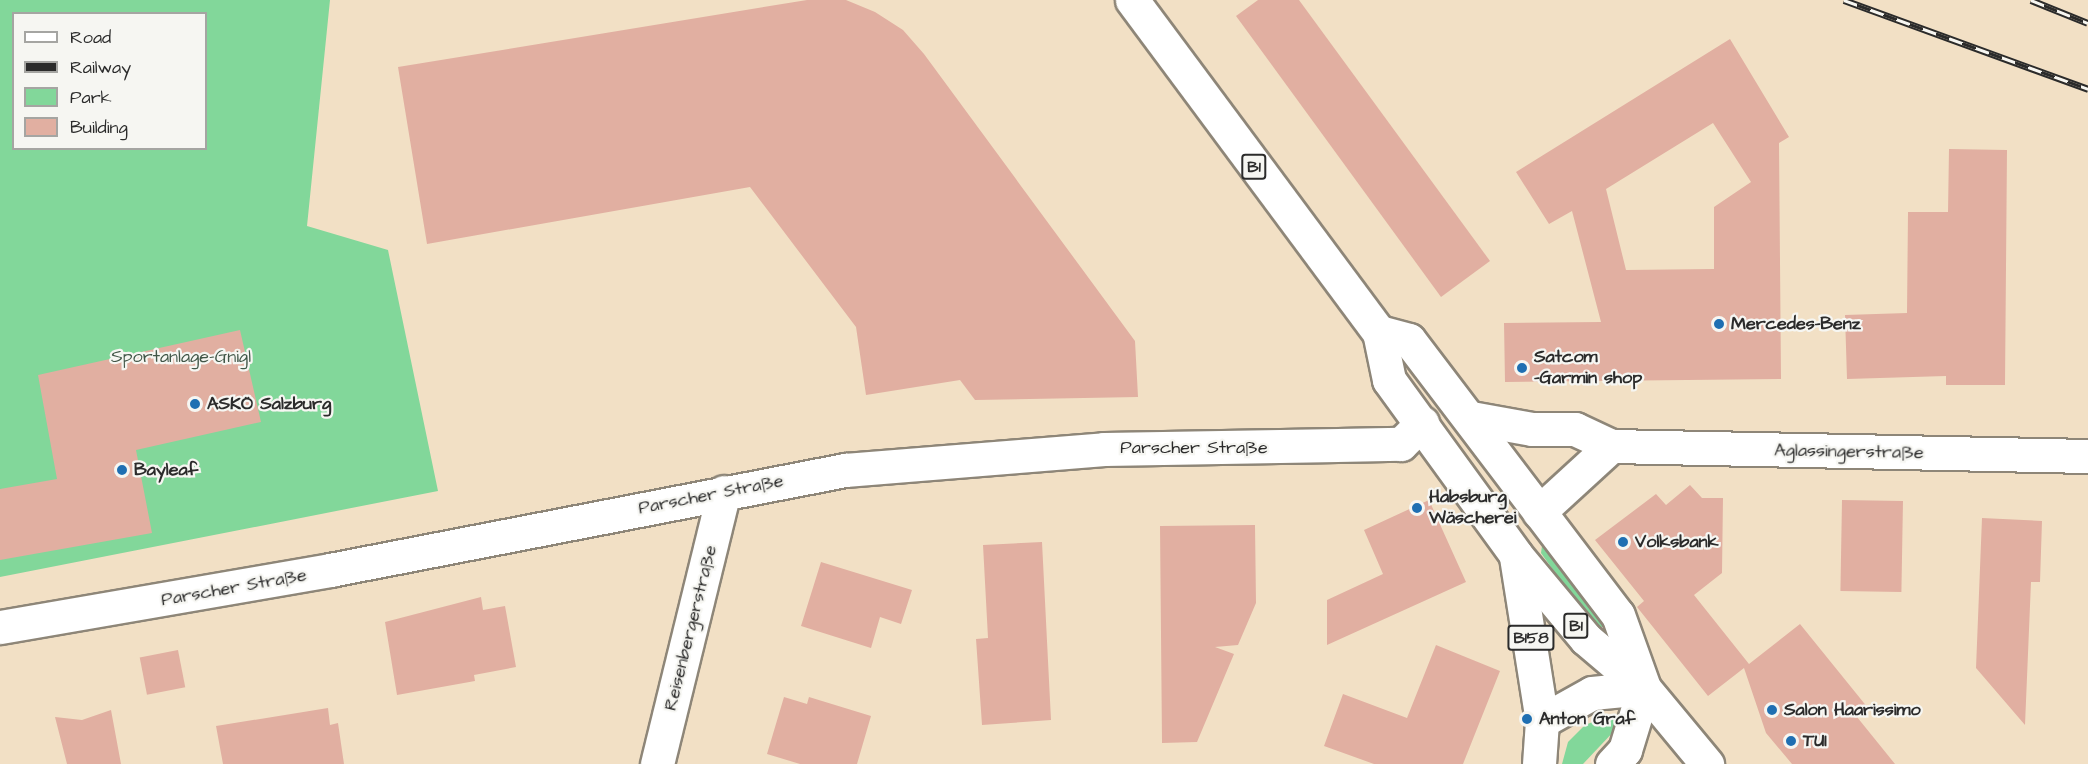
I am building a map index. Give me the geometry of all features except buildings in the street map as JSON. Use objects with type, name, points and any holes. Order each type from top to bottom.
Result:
[{"type":"street","name":"B1","points":[[1132,0],[1379,332],[1389,380],[1516,555],[1586,639],[1644,688],[1707,764]]},
{"type":"street","name":"B1","points":[[1379,332],[1409,340],[1471,418],[1618,615],[1644,688]]},
{"type":"street","name":"Aglassingerstraße","points":[[1471,418],[1575,429],[1611,446],[2088,456]]},
{"type":"street","name":"Parscher Straße","points":[[0,627],[330,570],[845,470],[971,456],[1401,444],[1422,423]]},
{"type":"street","points":[[1539,512],[1611,446]]},
{"type":"street","name":"Reisenbergerstraße","points":[[657,764],[723,492]]},
{"type":"street","name":"B158","points":[[1516,555],[1542,721],[1539,764]]},
{"type":"street","points":[[1542,721],[1592,693],[1644,688],[1625,750],[1612,764]]},
{"type":"green space","name":"Sportanlage-Gnigl","points":[[0,0],[330,0],[307,226],[388,250],[438,491],[0,577]]},
{"type":"green space","points":[[1542,546],[1603,625],[1601,630],[1595,629],[1541,553]]},
{"type":"green space","points":[[1608,716],[1616,719],[1617,728],[1583,764],[1562,764],[1568,742],[1585,725]]},
{"type":"railway","points":[[1844,0],[2088,89]]},
{"type":"railway","points":[[2031,0],[2088,23]]},
{"type":"place","name":"Mercedes-Benz","points":[[1719,324]]},
{"type":"place","name":"Satcom -Garmin shop","points":[[1522,368]]},
{"type":"place","name":"ASKÖ Salzburg","points":[[195,404]]},
{"type":"place","name":"Bayleaf","points":[[122,470]]},
{"type":"place","name":"Habsburg Wäscherei","points":[[1417,508]]},
{"type":"place","name":"Volksbank","points":[[1623,542]]},
{"type":"place","name":"Salon Haarissimo","points":[[1772,710]]},
{"type":"place","name":"Anton Graf","points":[[1527,719]]},
{"type":"place","name":"TUI","points":[[1791,741]]}]
